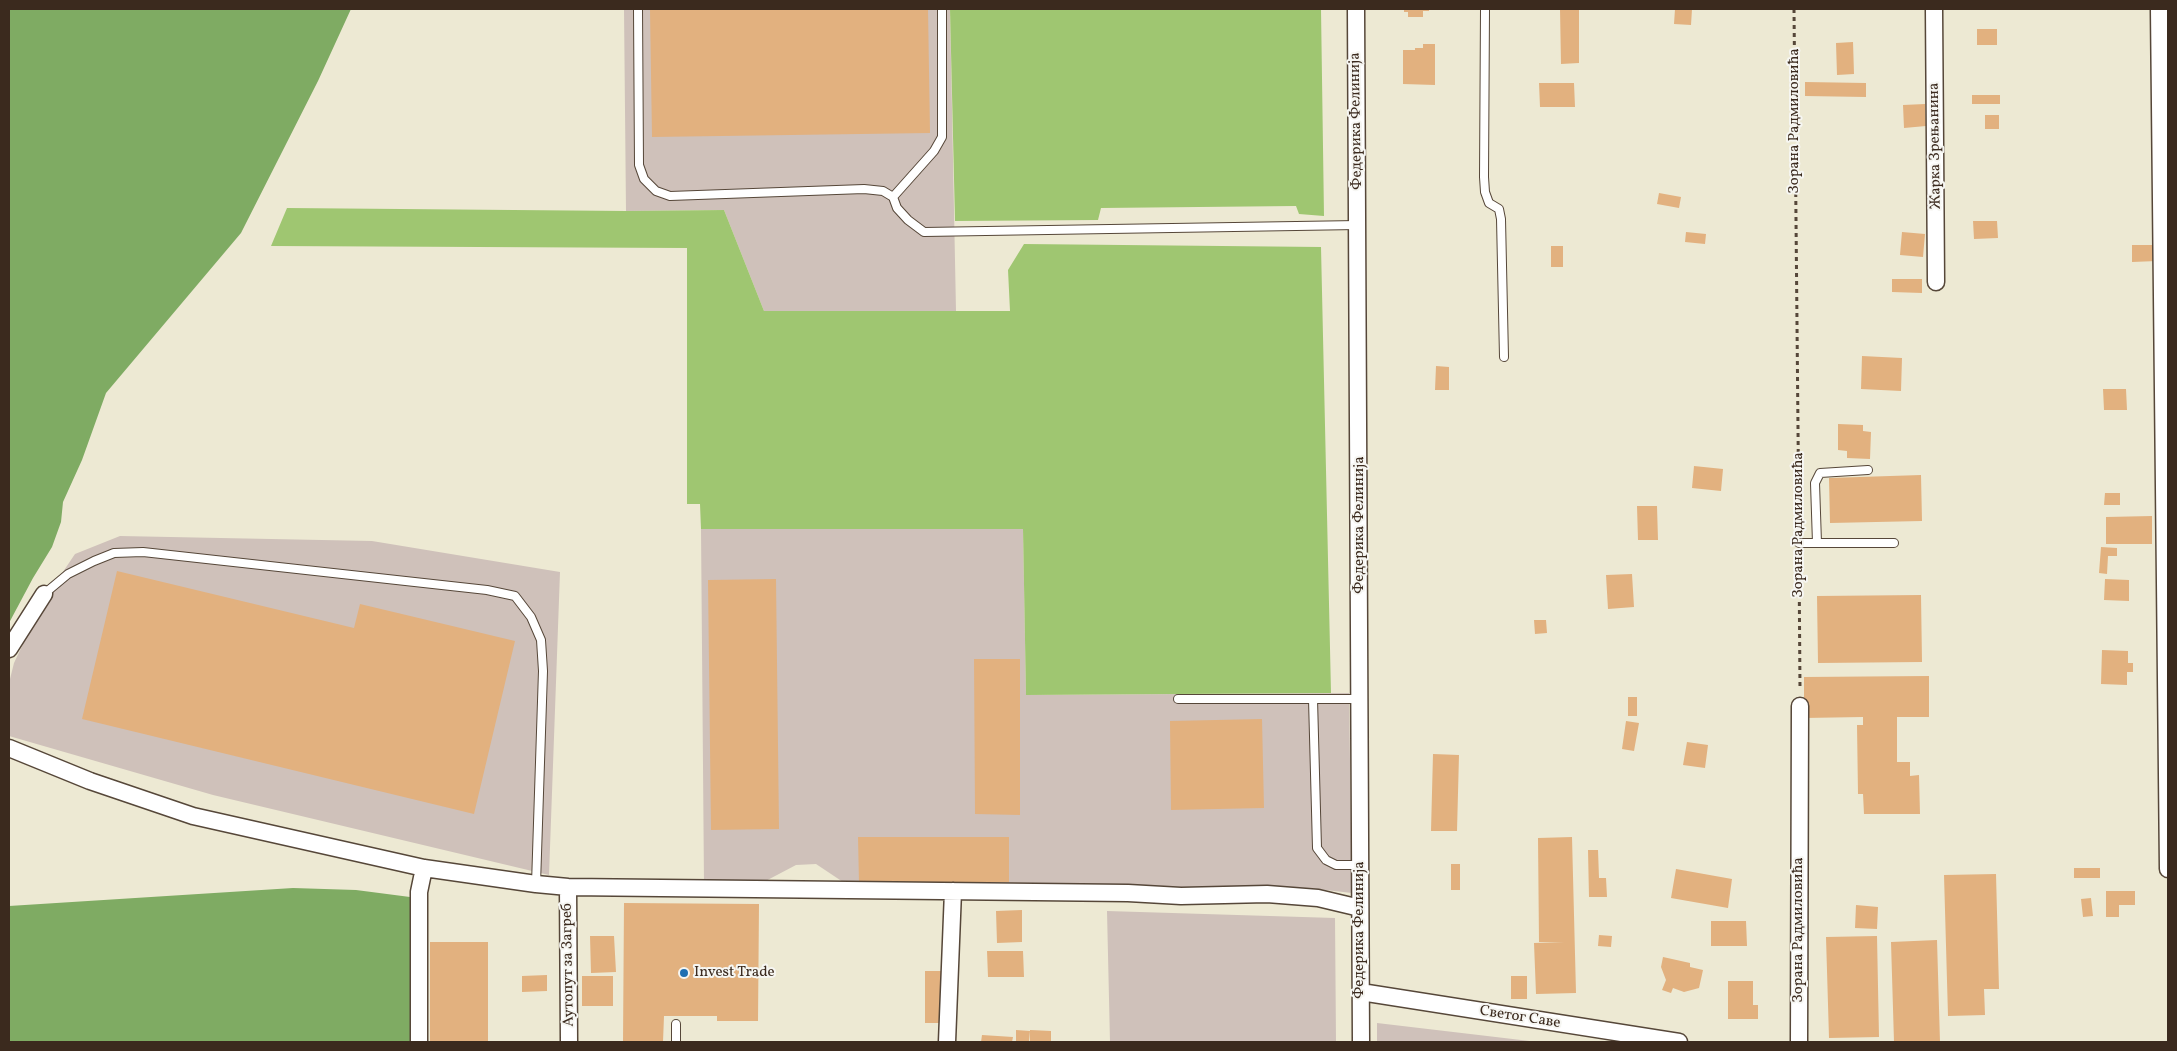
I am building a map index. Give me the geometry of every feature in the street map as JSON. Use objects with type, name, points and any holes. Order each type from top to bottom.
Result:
[{"type":"street","name":"Федерика Фелинија","points":[[1356,9],[1361,699],[1361,1042]]},
{"type":"street","name":"Жарка Зрењанина","points":[[1934,9],[1936,282]]},
{"type":"street","points":[[2159,9],[2168,869]]},
{"type":"street","points":[[9,650],[44,594]]},
{"type":"street","name":"Зорана Радмиловића","points":[[1799,1042],[1800,706]]},
{"type":"street","points":[[9,748],[90,781],[194,816],[424,868],[536,884],[568,887],[1128,893],[1181,896],[1267,894],[1318,898],[1360,908]]},
{"type":"street","points":[[418,1042],[419,892],[424,868]]},
{"type":"street","name":"Аутопут за Загреб","points":[[568,887],[570,1042]]},
{"type":"street","points":[[947,1042],[953,891]]},
{"type":"street","name":"Светог Саве","points":[[1361,992],[1679,1042]]},
{"type":"lane","points":[[638,9],[639,165],[644,179],[656,192],[670,196],[883,191],[893,197],[897,208],[908,220],[924,232],[1358,225]]},
{"type":"lane","points":[[893,197],[934,151],[942,137],[942,9]]},
{"type":"lane","points":[[1485,9],[1484,177],[1485,192],[1490,203],[1499,209],[1501,219],[1504,356]]},
{"type":"lane","points":[[1816,543],[1815,483],[1820,473],[1868,470]]},
{"type":"lane","points":[[1799,543],[1894,543]]},
{"type":"lane","points":[[44,594],[68,574],[94,561],[114,553],[143,552],[487,590],[514,596],[531,616],[541,640],[543,671],[536,884]]},
{"type":"lane","points":[[1178,699],[1361,699]]},
{"type":"lane","points":[[1313,699],[1317,848],[1326,860],[1336,864],[1360,865]]},
{"type":"lane","points":[[676,1024],[676,1042]]},
{"type":"path","name":"Зорана Радмиловића","points":[[1794,9],[1800,706]]},
{"type":"shaded area","points":[[624,9],[950,9],[956,311],[764,311],[724,210],[626,211]]},
{"type":"shaded area","points":[[701,529],[1023,529],[1026,695],[1349,693],[1352,893],[1308,888],[849,886],[816,864],[796,865],[758,885],[704,884]]},
{"type":"shaded area","points":[[120,536],[372,541],[560,572],[549,875],[213,795],[9,736],[9,683],[14,663],[44,600],[75,554]]},
{"type":"shaded area","points":[[1107,911],[1335,918],[1336,1042],[1110,1042]]},
{"type":"shaded area","points":[[1377,1023],[1538,1042],[1377,1042]]},
{"type":"green space","points":[[9,9],[351,9],[318,81],[241,233],[106,393],[82,460],[63,502],[61,522],[52,547],[9,623]]},
{"type":"green space","points":[[950,9],[1321,9],[1324,216],[1299,214],[1296,206],[1101,208],[1098,220],[955,221]]},
{"type":"green space","points":[[287,208],[724,210],[764,311],[1010,311],[1008,270],[1024,244],[1321,247],[1331,693],[1026,695],[1023,529],[701,529],[700,504],[687,504],[687,248],[271,246]]},
{"type":"green space","points":[[293,888],[356,890],[410,897],[412,1042],[9,1042],[9,906]]},
{"type":"building","points":[[650,9],[928,9],[930,133],[652,137]]},
{"type":"building","points":[[1404,9],[1429,9],[1429,11],[1423,11],[1423,17],[1408,17],[1408,12],[1404,12]]},
{"type":"building","points":[[1560,9],[1579,9],[1579,63],[1561,64]]},
{"type":"building","points":[[1675,9],[1692,9],[1691,25],[1674,24]]},
{"type":"building","points":[[1977,29],[1997,29],[1997,45],[1977,45]]},
{"type":"building","points":[[1853,42],[1854,74],[1837,75],[1836,43]]},
{"type":"building","points":[[1423,44],[1435,44],[1435,85],[1403,84],[1403,50],[1423,48]]},
{"type":"building","points":[[1805,82],[1866,83],[1866,97],[1805,96]]},
{"type":"building","points":[[1539,83],[1574,83],[1575,107],[1540,107]]},
{"type":"building","points":[[1972,95],[2000,95],[2000,104],[1972,104]]},
{"type":"building","points":[[1925,104],[1926,126],[1904,128],[1903,105]]},
{"type":"building","points":[[1985,115],[1999,115],[1999,129],[1985,129]]},
{"type":"building","points":[[1659,193],[1681,197],[1679,208],[1657,204]]},
{"type":"building","points":[[1973,221],[1997,221],[1998,238],[1974,239]]},
{"type":"building","points":[[1686,232],[1706,234],[1705,244],[1685,242]]},
{"type":"building","points":[[1902,232],[1925,234],[1923,257],[1900,255]]},
{"type":"building","points":[[2132,245],[2156,245],[2157,261],[2132,262]]},
{"type":"building","points":[[1551,246],[1563,246],[1563,267],[1551,267]]},
{"type":"building","points":[[1892,279],[1922,279],[1922,293],[1892,292]]},
{"type":"building","points":[[1862,356],[1902,358],[1901,391],[1861,389]]},
{"type":"building","points":[[1436,366],[1449,367],[1449,390],[1435,390]]},
{"type":"building","points":[[2103,389],[2126,389],[2127,410],[2104,410]]},
{"type":"building","points":[[1838,424],[1863,425],[1863,431],[1871,432],[1870,459],[1847,458],[1847,451],[1838,450]]},
{"type":"building","points":[[1694,466],[1723,469],[1721,491],[1692,488]]},
{"type":"building","points":[[1921,475],[1922,521],[1830,523],[1829,478]]},
{"type":"building","points":[[2105,493],[2120,493],[2120,505],[2104,505]]},
{"type":"building","points":[[1637,506],[1657,506],[1658,540],[1638,540]]},
{"type":"building","points":[[2152,516],[2152,544],[2106,544],[2106,517]]},
{"type":"building","points":[[2101,547],[2117,548],[2117,556],[2108,556],[2107,574],[2099,573]]},
{"type":"building","points":[[117,571],[354,628],[360,604],[515,641],[474,814],[82,719]]},
{"type":"building","points":[[1632,574],[1634,607],[1608,609],[1606,575]]},
{"type":"building","points":[[776,579],[779,829],[711,830],[708,580]]},
{"type":"building","points":[[2105,579],[2129,580],[2129,601],[2104,600]]},
{"type":"building","points":[[1921,595],[1922,662],[1818,663],[1817,596]]},
{"type":"building","points":[[1534,620],[1546,620],[1547,633],[1535,634]]},
{"type":"building","points":[[2102,650],[2128,651],[2128,663],[2133,663],[2133,672],[2127,672],[2127,685],[2101,684]]},
{"type":"building","points":[[974,659],[1020,659],[1020,815],[975,814]]},
{"type":"building","points":[[1929,676],[1929,717],[1897,717],[1897,762],[1910,762],[1910,776],[1919,775],[1920,814],[1864,814],[1863,794],[1858,794],[1857,725],[1863,725],[1863,717],[1804,718],[1804,677]]},
{"type":"building","points":[[1628,697],[1637,697],[1637,716],[1628,716]]},
{"type":"building","points":[[1262,719],[1264,808],[1171,810],[1170,721]]},
{"type":"building","points":[[1626,721],[1639,723],[1634,751],[1622,749]]},
{"type":"building","points":[[1687,742],[1708,745],[1705,768],[1683,765]]},
{"type":"building","points":[[1433,754],[1459,755],[1457,831],[1431,831]]},
{"type":"building","points":[[858,837],[1009,837],[1009,882],[859,883]]},
{"type":"building","points":[[1572,837],[1576,993],[1536,994],[1534,943],[1564,942],[1539,942],[1538,838]]},
{"type":"building","points":[[1588,850],[1598,850],[1599,878],[1606,878],[1607,897],[1589,897]]},
{"type":"building","points":[[1451,864],[1460,864],[1460,890],[1451,890]]},
{"type":"building","points":[[2074,868],[2100,868],[2100,878],[2074,878]]},
{"type":"building","points":[[1676,869],[1732,879],[1728,908],[1671,898]]},
{"type":"building","points":[[1996,874],[1999,989],[1984,989],[1985,1015],[1948,1016],[1944,875]]},
{"type":"building","points":[[2106,891],[2135,891],[2135,905],[2119,905],[2119,917],[2106,917]]},
{"type":"building","points":[[2091,898],[2093,916],[2083,917],[2081,899]]},
{"type":"building","points":[[624,903],[759,904],[758,1021],[717,1021],[717,1016],[664,1016],[663,1042],[623,1042]]},
{"type":"building","points":[[1856,905],[1878,907],[1877,929],[1855,928]]},
{"type":"building","points":[[1022,910],[1022,942],[997,943],[996,911]]},
{"type":"building","points":[[1711,921],[1746,921],[1747,946],[1711,946]]},
{"type":"building","points":[[1599,935],[1612,936],[1611,947],[1598,946]]},
{"type":"building","points":[[590,936],[614,936],[616,972],[591,973]]},
{"type":"building","points":[[1877,936],[1879,1037],[1829,1038],[1826,937]]},
{"type":"building","points":[[1937,940],[1940,1042],[1894,1042],[1891,942]]},
{"type":"building","points":[[430,942],[488,942],[488,1042],[430,1042]]},
{"type":"building","points":[[987,951],[1023,951],[1024,977],[988,977]]},
{"type":"building","points":[[1663,957],[1690,963],[1690,967],[1703,970],[1699,988],[1684,992],[1673,988],[1671,993],[1662,990],[1666,980],[1661,967]]},
{"type":"building","points":[[925,971],[945,971],[945,1023],[925,1023]]},
{"type":"building","points":[[547,975],[547,991],[522,992],[522,976]]},
{"type":"building","points":[[582,976],[613,976],[613,1006],[582,1006]]},
{"type":"building","points":[[1511,976],[1527,976],[1527,999],[1511,999]]},
{"type":"building","points":[[1728,981],[1753,981],[1753,1005],[1758,1005],[1758,1019],[1728,1019]]},
{"type":"building","points":[[1016,1030],[1030,1031],[1029,1042],[1016,1042]]},
{"type":"building","points":[[1030,1030],[1051,1031],[1051,1042],[1030,1042]]},
{"type":"building","points":[[982,1035],[1013,1037],[1012,1042],[981,1042]]},
{"type":"place","name":"Invest Trade","points":[[684,973]]}]
